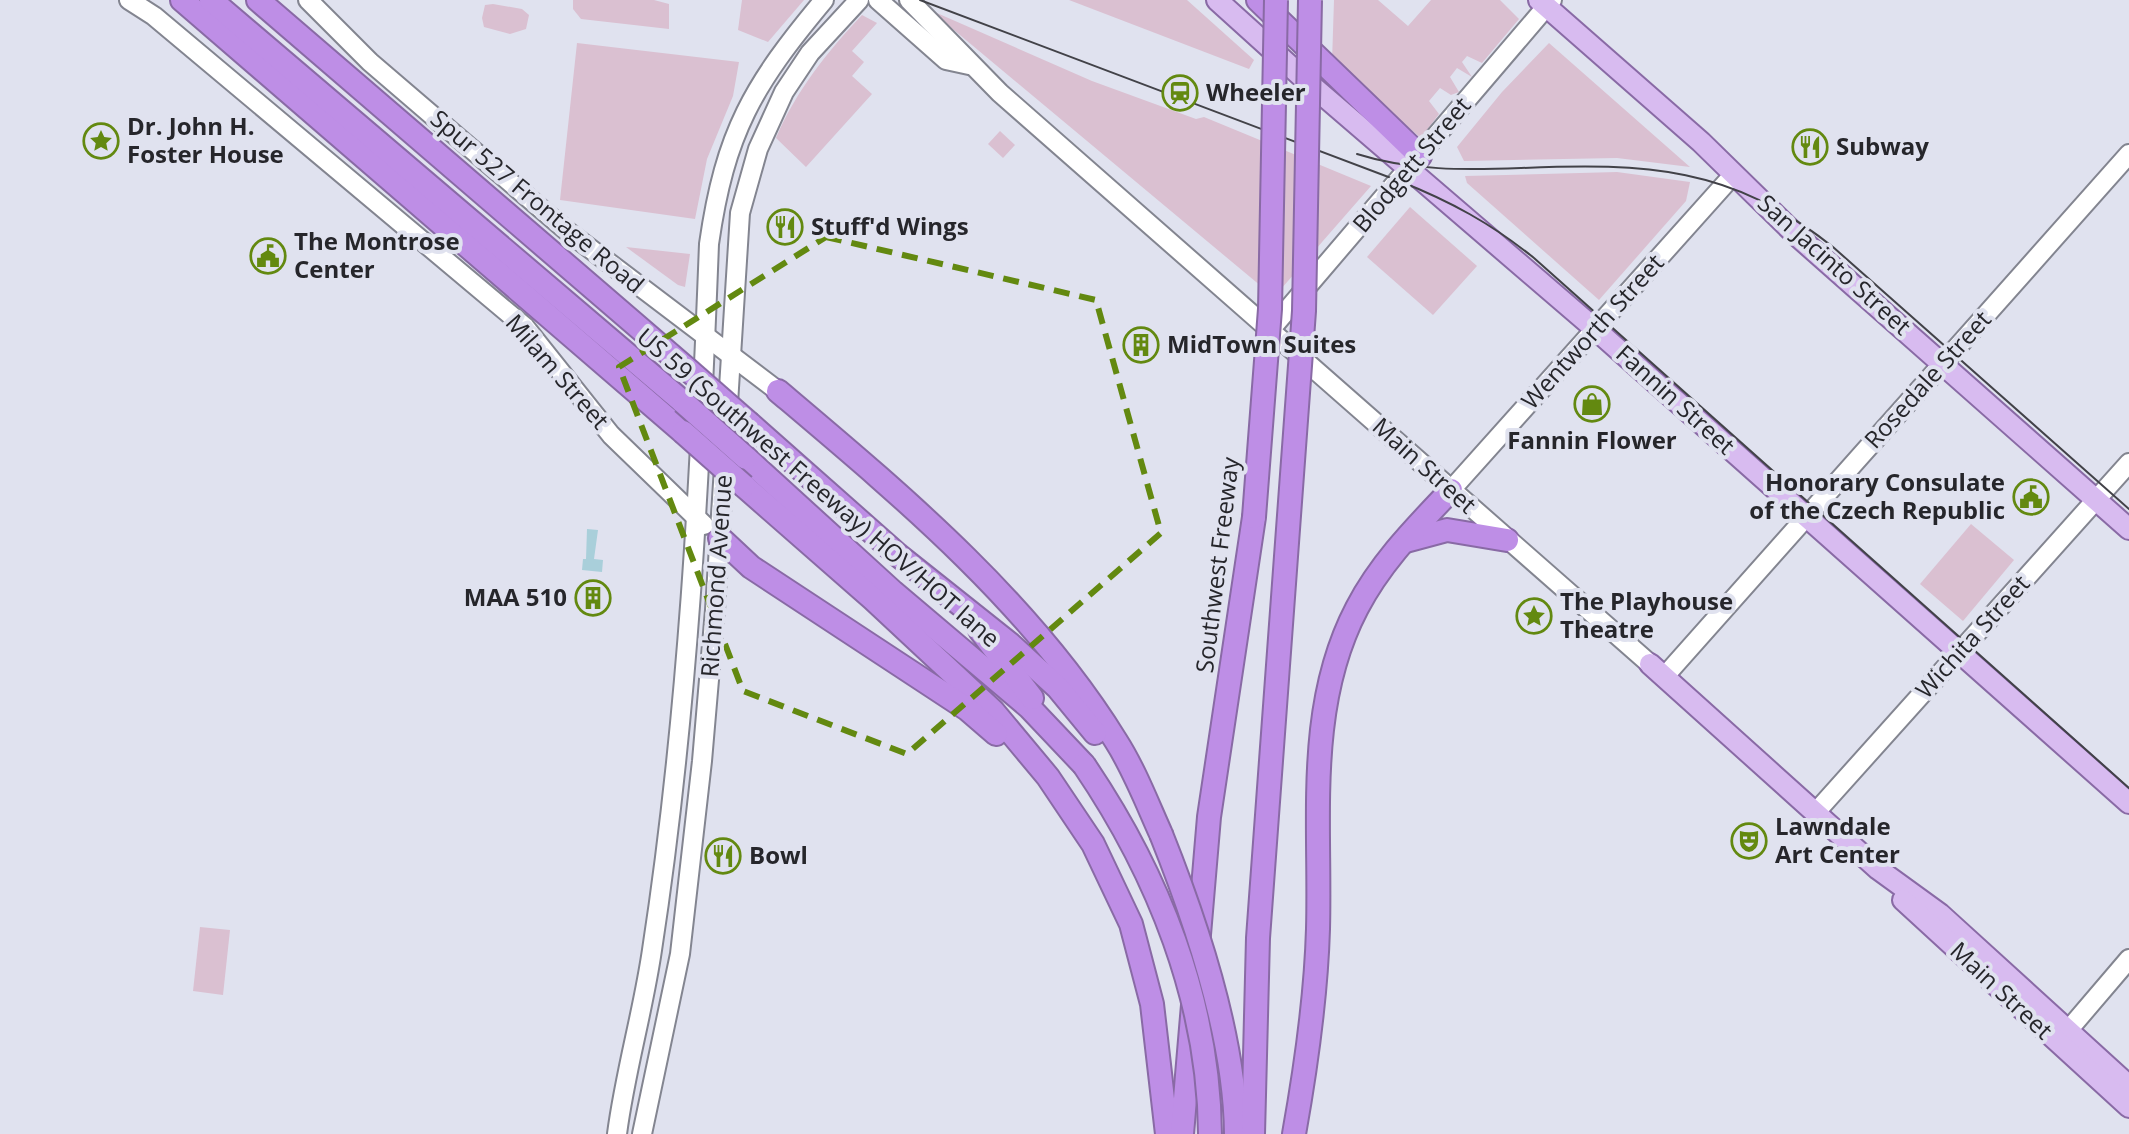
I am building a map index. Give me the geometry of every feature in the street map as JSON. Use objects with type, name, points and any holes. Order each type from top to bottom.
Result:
[{"type":"highway","points":[[169,0],[197,4],[873,599],[993,711],[1048,777],[1093,844],[1131,924],[1152,1004],[1167,1134]]},
{"type":"highway","points":[[228,0],[452,205]]},
{"type":"highway","points":[[258,0],[898,555],[954,596],[1058,688],[1113,745]]},
{"type":"highway","points":[[277,0],[334,67]]},
{"type":"highway","points":[[1258,0],[1414,163]]},
{"type":"highway","name":"Southwest Freeway","points":[[1182,1134],[1209,817],[1254,517],[1271,294],[1276,0]]},
{"type":"highway","points":[[1253,1134],[1258,938],[1304,311],[1310,0]]},
{"type":"highway","name":"US 59 (Southwest Freeway) HOV/HOT lane","points":[[197,4],[452,205],[683,402],[893,592],[1029,707],[1084,765],[1116,812],[1173,935],[1198,1019],[1210,1134]]},
{"type":"highway","points":[[778,391],[910,503],[958,550],[1071,678],[1113,745],[1161,834],[1176,871],[1218,1009],[1236,1134]]},
{"type":"highway","points":[[1294,1134],[1312,1015],[1318,932],[1323,714],[1335,660],[1356,610],[1377,574],[1401,543],[1451,490]]},
{"type":"highway","points":[[1401,543],[1447,530],[1507,540]]},
{"type":"highway","points":[[720,538],[751,567],[967,709],[1048,777]]},
{"type":"highway","points":[[954,596],[1084,765]]},
{"type":"main road","name":"Milam Street","points":[[129,0],[189,45],[525,327],[611,435],[720,538]]},
{"type":"main road","name":"Spur 527 Frontage Road","points":[[308,0],[370,62],[547,213],[706,339],[778,391]]},
{"type":"main road","name":"Richmond Avenue","points":[[617,1134],[652,950],[698,519],[709,244],[722,171],[744,110],[759,82],[824,0]]},
{"type":"main road","name":"Richmond Avenue","points":[[642,1134],[680,954],[702,761],[720,538],[740,213],[758,149],[795,73],[859,0]]},
{"type":"main road","name":"Main Street","points":[[878,0],[946,60],[969,65]]},
{"type":"main road","name":"Main Street","points":[[909,0],[969,65],[1816,812],[1878,869],[1906,903],[2063,1036],[2129,1086]]},
{"type":"main road","points":[[1217,0],[1414,163]]},
{"type":"main road","name":"Blodgett Street","points":[[1271,329],[1414,163],[1546,2]]},
{"type":"main road","name":"San Jacinto Street","points":[[1546,2],[1795,234],[2129,529]]},
{"type":"main road","name":"Rosedale Street","points":[[1657,670],[1807,516],[2129,154]]},
{"type":"main road","name":"Fannin Street","points":[[1414,163],[1438,193],[2129,803]]},
{"type":"main road","name":"Wentworth Street","points":[[1451,490],[1734,174]]},
{"type":"main road","name":"Wichita Street","points":[[1816,812],[2129,463]]},
{"type":"main road","points":[[2063,1036],[2129,959]]},
{"type":"main road","name":"Main Street","points":[[2063,1036],[2129,1107]]},
{"type":"highlighted area","points":[[826,237],[1096,300],[1161,533],[907,754],[743,691],[619,367]]},
{"type":"shaded area","points":[[573,0],[654,0],[669,4],[669,29],[581,19],[573,9]]},
{"type":"shaded area","points":[[742,0],[804,0],[768,42],[738,30]]},
{"type":"shaded area","points":[[1069,0],[1187,0],[1254,60],[1249,69]]},
{"type":"shaded area","points":[[1334,0],[1378,0],[1408,26],[1431,0],[1500,0],[1519,19],[1482,63],[1467,56],[1462,62],[1472,77],[1457,68],[1450,77],[1459,92],[1451,95],[1440,88],[1429,101],[1439,114],[1421,138],[1332,62]]},
{"type":"shaded area","points":[[485,5],[522,9],[529,15],[526,29],[510,34],[484,27],[482,18]]},
{"type":"shaded area","points":[[930,10],[1092,81],[1196,119],[1204,117],[1371,186],[1274,297]]},
{"type":"shaded area","points":[[862,15],[877,23],[852,51],[864,62],[852,76],[872,94],[806,167],[776,138],[813,73]]},
{"type":"shaded area","points":[[577,43],[739,62],[733,96],[707,159],[695,219],[560,200]]},
{"type":"shaded area","points":[[1549,43],[1690,167],[1617,158],[1464,161],[1457,147],[1502,92]]},
{"type":"shaded area","points":[[1000,131],[1015,145],[1003,158],[988,144]]},
{"type":"shaded area","points":[[1617,172],[1690,182],[1686,201],[1599,300],[1467,183],[1465,176]]},
{"type":"shaded area","points":[[1410,207],[1477,266],[1433,315],[1367,257]]},
{"type":"shaded area","points":[[626,247],[690,254],[685,287],[678,285]]},
{"type":"shaded area","points":[[1971,524],[2014,560],[1963,621],[1920,584]]},
{"type":"shaded area","points":[[200,927],[230,930],[223,995],[193,991]]},
{"type":"water","points":[[587,529],[598,530],[594,559],[603,560],[602,572],[582,570],[583,559],[586,559]]},
{"type":"tram line","points":[[920,0],[1399,181],[1453,205],[1502,234],[1534,258],[2129,788]]},
{"type":"tram line","points":[[1357,154],[1397,164],[1438,168],[1648,169],[1722,185],[1759,200],[1795,220],[1833,247],[2129,509]]},
{"type":"place","name":"Wheeler","points":[[1180,93]]},
{"type":"place","name":"Dr. John H. Foster House","points":[[101,141]]},
{"type":"place","name":"Subway","points":[[1810,147]]},
{"type":"place","name":"Stuff'd Wings","points":[[785,227]]},
{"type":"place","name":"The Montrose Center","points":[[268,256]]},
{"type":"place","name":"MidTown Suites","points":[[1141,345]]},
{"type":"place","name":"Fannin Flower","points":[[1592,404]]},
{"type":"place","name":"Honorary Consulate of the Czech Republic","points":[[2031,497]]},
{"type":"place","name":"MAA 510","points":[[593,598]]},
{"type":"place","name":"The Playhouse Theatre","points":[[1534,616]]},
{"type":"place","name":"Lawndale Art Center","points":[[1749,841]]},
{"type":"place","name":"Bowl","points":[[723,856]]}]
